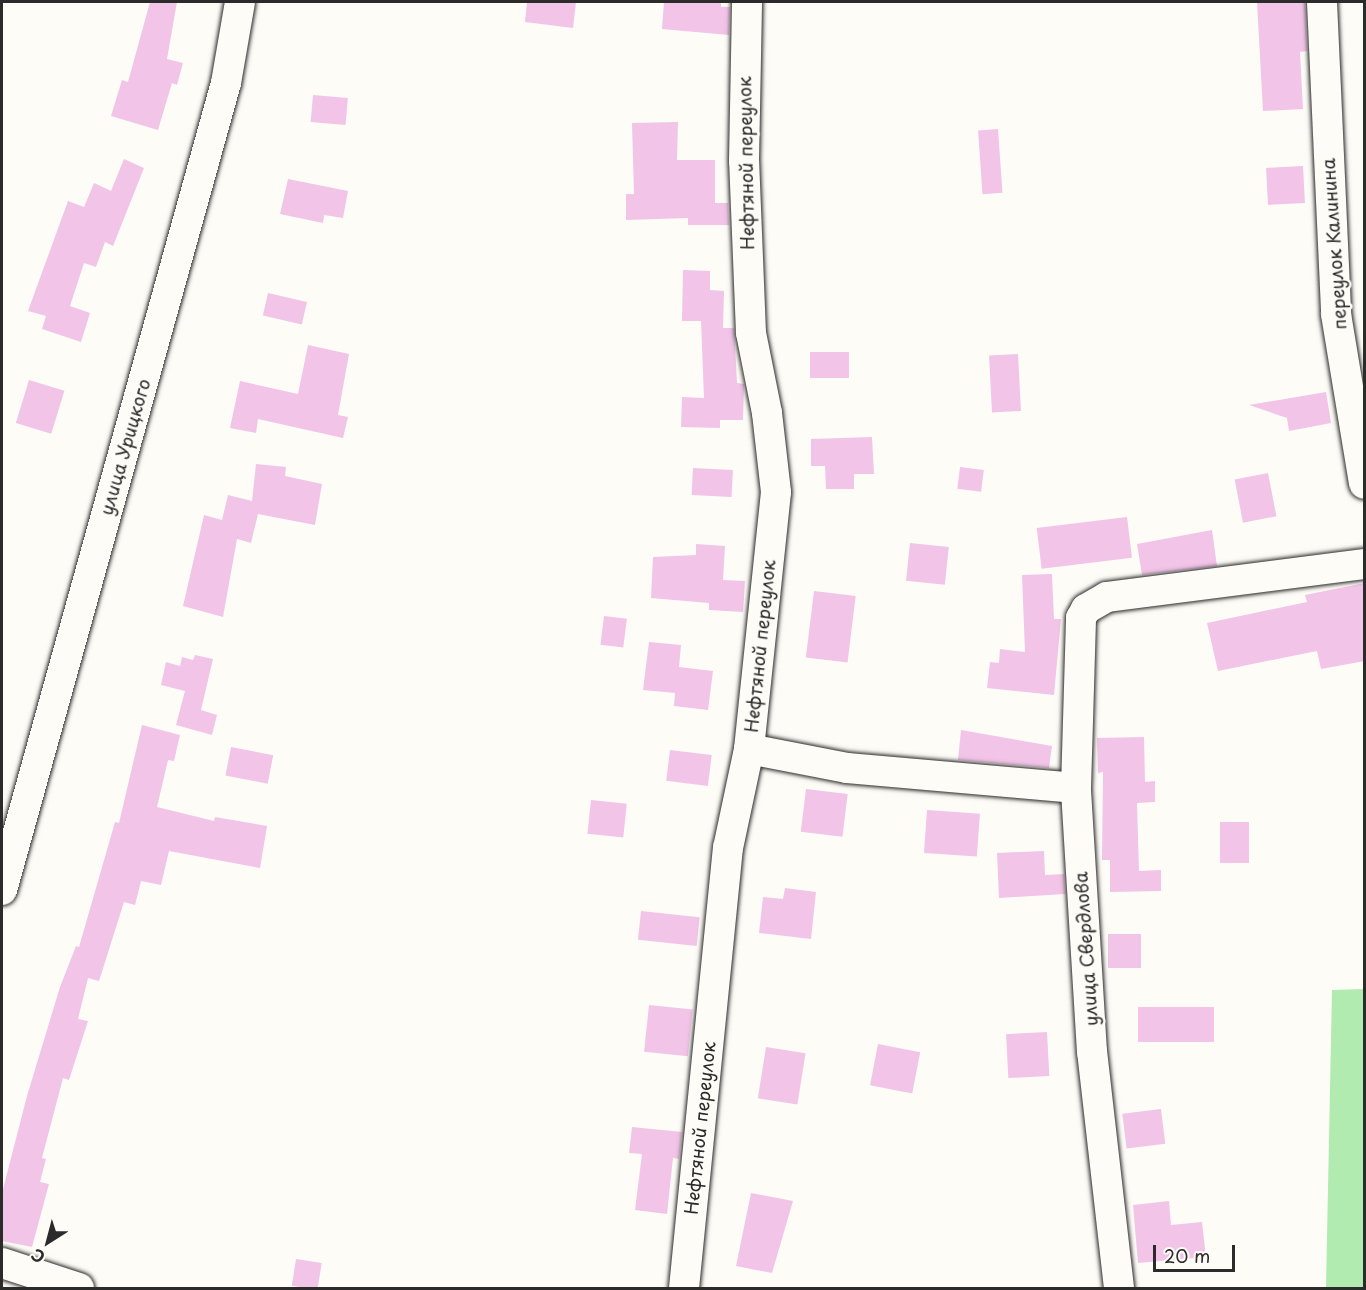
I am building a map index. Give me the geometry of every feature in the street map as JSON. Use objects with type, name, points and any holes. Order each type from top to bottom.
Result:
[{"type":"street","name":"улица Урицкого","points":[[2,890],[226,83],[240,2]]},
{"type":"street","name":"Нефтяной переулок","points":[[684,1288],[728,848],[749,749],[776,492],[767,413],[751,333],[744,161],[747,2]]},
{"type":"street","name":"переулок Калинина","points":[[1322,2],[1336,314],[1365,484]]},
{"type":"street","name":"улица Свердлова","points":[[1119,1288],[1092,1052],[1076,788],[1079,631],[1086,609],[1107,597],[1365,564]]},
{"type":"street","points":[[749,749],[847,768],[1076,788]]},
{"type":"street","points":[[2,1263],[79,1288]]},
{"type":"green space","points":[[1364,989],[1364,1288],[1326,1288],[1332,990]]},
{"type":"building","points":[[150,2],[177,2],[167,59],[183,63],[177,85],[172,83],[158,130],[111,116],[122,80],[128,82]]},
{"type":"building","points":[[527,2],[576,2],[573,28],[525,22]]},
{"type":"building","points":[[664,2],[721,2],[721,7],[730,7],[729,35],[662,29]]},
{"type":"building","points":[[1257,2],[1305,2],[1307,51],[1300,52],[1303,109],[1263,111]]},
{"type":"building","points":[[313,95],[348,98],[346,125],[311,122]]},
{"type":"building","points":[[678,122],[677,160],[715,160],[715,203],[728,203],[729,225],[688,225],[688,218],[626,220],[626,194],[634,194],[632,123]]},
{"type":"building","points":[[998,129],[1002,193],[983,194],[978,130]]},
{"type":"building","points":[[124,159],[144,168],[113,246],[105,242],[96,267],[84,263],[70,306],[90,313],[81,342],[42,329],[46,316],[28,311],[68,201],[84,207],[94,183],[111,191]]},
{"type":"building","points":[[1303,166],[1305,203],[1268,205],[1266,168]]},
{"type":"building","points":[[288,179],[348,191],[343,218],[324,215],[323,223],[280,214]]},
{"type":"building","points":[[683,270],[710,271],[710,290],[724,291],[723,328],[734,328],[737,383],[744,384],[743,420],[720,420],[720,428],[681,427],[682,397],[704,398],[701,321],[682,321]]},
{"type":"building","points":[[268,293],[307,302],[302,324],[263,315]]},
{"type":"building","points":[[308,345],[349,354],[338,415],[348,417],[343,438],[258,419],[256,433],[230,428],[240,381],[298,394]]},
{"type":"building","points":[[810,352],[849,352],[849,378],[810,378]]},
{"type":"building","points":[[1018,354],[1021,411],[992,412],[989,356]]},
{"type":"building","points":[[29,380],[64,391],[51,434],[16,423]]},
{"type":"building","points":[[1326,392],[1331,423],[1289,431],[1287,418],[1249,405]]},
{"type":"building","points":[[872,437],[874,474],[854,474],[854,489],[826,489],[825,466],[811,466],[811,439]]},
{"type":"building","points":[[256,464],[286,467],[285,476],[322,484],[315,525],[258,514],[251,543],[237,539],[223,617],[183,606],[204,515],[222,520],[228,495],[252,501]]},
{"type":"building","points":[[960,467],[984,470],[981,492],[957,489]]},
{"type":"building","points":[[693,468],[733,470],[732,497],[692,495]]},
{"type":"building","points":[[1268,473],[1276,516],[1243,523],[1235,479]]},
{"type":"building","points":[[1127,517],[1132,558],[1042,569],[1037,528]]},
{"type":"building","points":[[1212,530],[1217,566],[1142,575],[1137,544]]},
{"type":"building","points":[[910,543],[949,547],[945,585],[906,581]]},
{"type":"building","points":[[696,544],[725,546],[723,580],[745,581],[743,612],[709,610],[709,603],[651,598],[653,557],[696,555]]},
{"type":"building","points":[[1052,574],[1054,619],[1061,619],[1054,695],[987,688],[990,662],[999,663],[1000,649],[1025,652],[1022,575]]},
{"type":"building","points":[[1365,583],[1365,661],[1321,669],[1317,651],[1218,671],[1207,623],[1307,602],[1305,595]]},
{"type":"building","points":[[814,591],[856,596],[848,663],[806,658]]},
{"type":"building","points":[[604,616],[627,619],[623,648],[600,645]]},
{"type":"building","points":[[649,642],[681,645],[679,667],[713,671],[708,710],[674,706],[675,693],[643,690]]},
{"type":"building","points":[[195,655],[213,659],[201,710],[217,715],[212,735],[176,725],[185,691],[161,685],[166,662],[180,666],[182,657],[193,660]]},
{"type":"building","points":[[142,725],[180,735],[174,761],[168,760],[157,807],[214,821],[215,817],[267,826],[260,868],[169,851],[161,885],[141,881],[135,905],[124,902],[99,981],[88,978],[78,1019],[88,1021],[69,1080],[63,1078],[42,1158],[46,1159],[40,1182],[49,1184],[32,1247],[2,1241],[2,1193],[27,1096],[60,987],[76,946],[79,947],[115,822],[119,823]]},
{"type":"building","points":[[961,730],[1052,746],[1049,768],[958,760]]},
{"type":"building","points":[[1144,737],[1145,782],[1155,781],[1155,802],[1137,803],[1139,871],[1161,870],[1161,891],[1110,892],[1110,860],[1102,860],[1103,772],[1098,773],[1097,738]]},
{"type":"building","points":[[231,747],[273,755],[268,784],[225,775]]},
{"type":"building","points":[[670,750],[712,755],[708,786],[666,781]]},
{"type":"building","points":[[806,789],[848,794],[842,837],[801,832]]},
{"type":"building","points":[[591,800],[627,804],[623,838],[587,834]]},
{"type":"building","points":[[927,810],[980,814],[977,857],[924,853]]},
{"type":"building","points":[[1220,822],[1249,822],[1249,863],[1220,863]]},
{"type":"building","points":[[1044,851],[1045,875],[1064,874],[1065,894],[999,898],[997,853]]},
{"type":"building","points":[[785,888],[816,892],[811,939],[759,933],[763,897],[783,899]]},
{"type":"building","points":[[641,911],[700,917],[697,946],[638,940]]},
{"type":"building","points":[[1108,934],[1141,934],[1141,968],[1108,968]]},
{"type":"building","points":[[649,1005],[693,1010],[688,1056],[644,1052]]},
{"type":"building","points":[[1138,1007],[1214,1007],[1214,1042],[1138,1042]]},
{"type":"building","points":[[1047,1032],[1049,1076],[1008,1078],[1006,1034]]},
{"type":"building","points":[[878,1044],[920,1052],[912,1093],[870,1085]]},
{"type":"building","points":[[766,1047],[806,1053],[797,1105],[758,1098]]},
{"type":"building","points":[[1161,1109],[1165,1144],[1127,1148],[1122,1114]]},
{"type":"building","points":[[632,1127],[682,1132],[679,1159],[673,1158],[667,1214],[635,1210],[642,1154],[629,1153]]},
{"type":"building","points":[[751,1193],[793,1201],[772,1273],[736,1266]]},
{"type":"building","points":[[1169,1201],[1171,1225],[1202,1222],[1206,1257],[1138,1263],[1133,1205]]},
{"type":"building","points":[[296,1259],[322,1263],[318,1288],[292,1286]]}]
